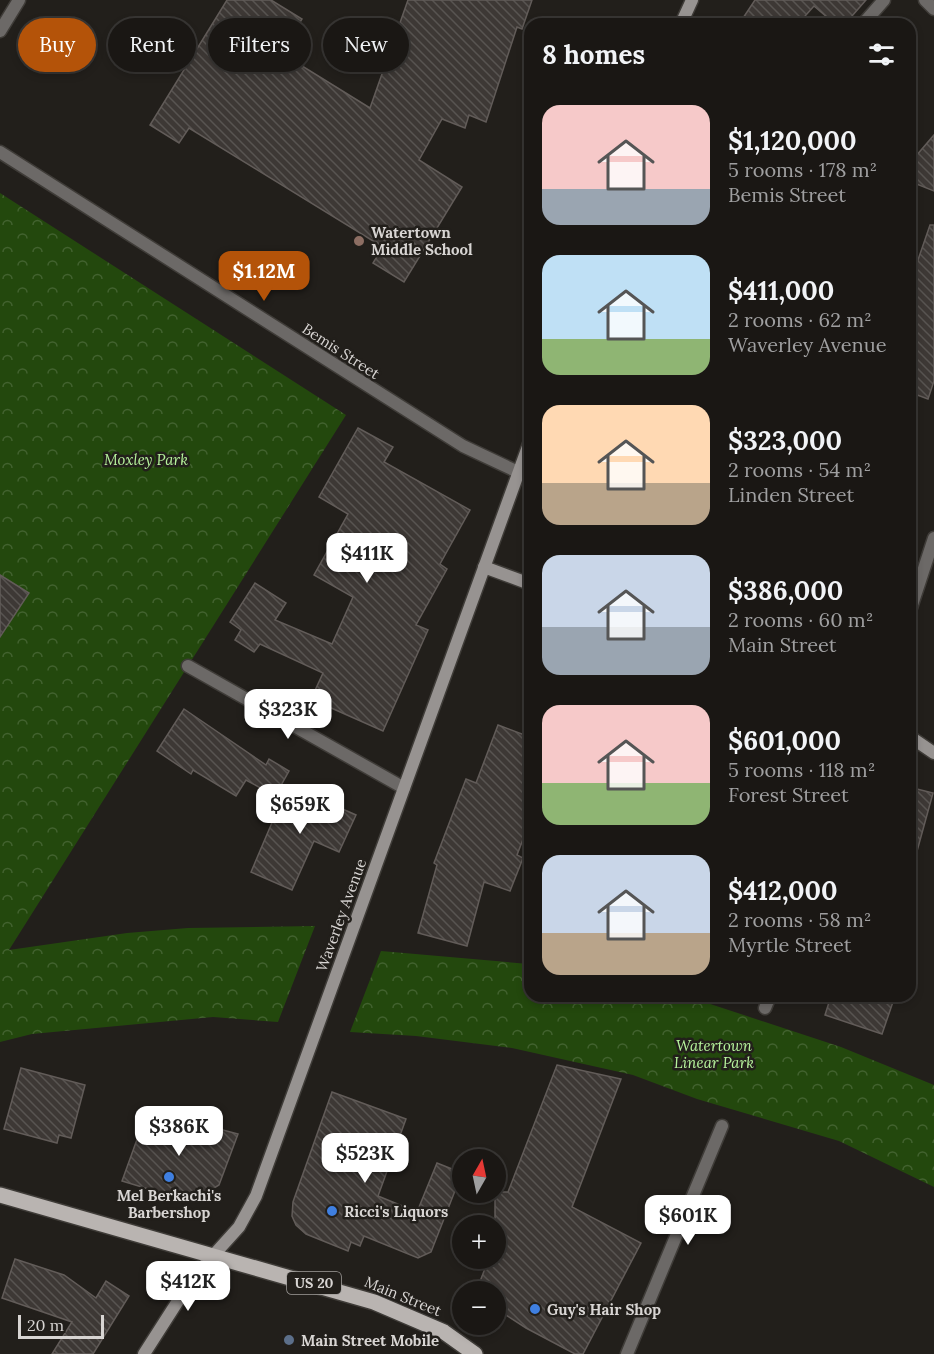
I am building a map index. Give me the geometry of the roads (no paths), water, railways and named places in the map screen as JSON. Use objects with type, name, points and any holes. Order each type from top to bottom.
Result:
[{"type":"main road","name":"Main Street","points":[[0,1195],[213,1255],[395,1310],[444,1332],[476,1354]]},
{"type":"street","points":[[0,31],[19,0]]},
{"type":"street","points":[[684,18],[692,0]]},
{"type":"street","points":[[868,18],[884,0]]},
{"type":"street","points":[[925,0],[934,9]]},
{"type":"street","name":"Bemis Street","points":[[0,152],[463,446],[518,472]]},
{"type":"street","name":"Waverley Avenue","points":[[144,1354],[192,1279],[239,1227],[256,1196],[524,456]]},
{"type":"street","points":[[916,593],[934,538]]},
{"type":"street","points":[[484,567],[524,582]]},
{"type":"street","points":[[188,666],[404,788]]},
{"type":"street","points":[[916,741],[934,753]]},
{"type":"street","points":[[627,1354],[722,1126]]},
{"type":"place","name":"Watertown Middle School","points":[[359,241]]},
{"type":"place","name":"Mel Berkachi's Barbershop","points":[[169,1177]]},
{"type":"place","name":"Ricci's Liquors","points":[[332,1211]]},
{"type":"place","name":"Guy's Hair Shop","points":[[535,1309]]},
{"type":"place","name":"Main Street Mobile","points":[[289,1340]]},
{"type":"park label","name":"Moxley Park","points":[[146,459]]},
{"type":"park label","name":"Watertown Linear Park","points":[[714,1054]]}]
